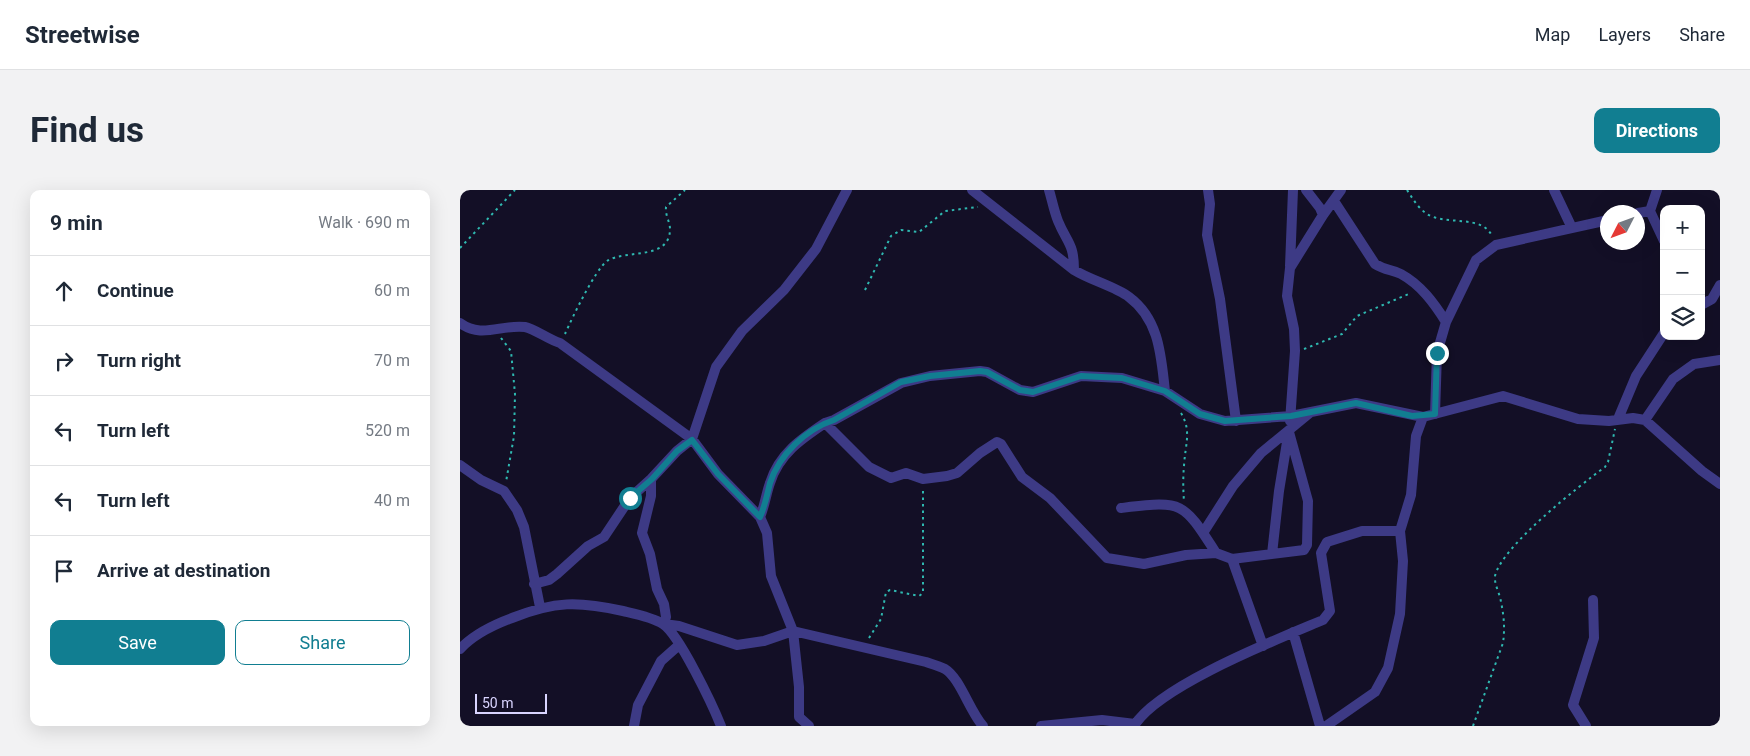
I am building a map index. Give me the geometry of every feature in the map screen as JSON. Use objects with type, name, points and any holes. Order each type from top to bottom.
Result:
[{"type":"street","points":[[534,584],[553,577],[588,546],[604,537],[630,498],[652,479],[677,451],[692,440],[716,367],[742,331],[784,290],[816,249],[846,190]]},
{"type":"street","points":[[972,190],[1074,270],[1129,296],[1148,317],[1159,340],[1165,391]]},
{"type":"street","points":[[1048,190],[1058,222],[1070,241],[1074,252],[1074,270]]},
{"type":"street","points":[[1208,190],[1210,204],[1207,235],[1220,299],[1236,421]]},
{"type":"street","points":[[1272,554],[1279,491],[1291,416],[1295,351],[1294,329],[1287,296],[1293,190]]},
{"type":"street","points":[[1306,190],[1323,215]]},
{"type":"street","points":[[1290,268],[1341,190]]},
{"type":"street","points":[[1554,190],[1572,228]]},
{"type":"street","points":[[1656,190],[1650,210],[1660,232]]},
{"type":"street","points":[[1334,201],[1376,264],[1385,270],[1399,273],[1421,289],[1446,322]]},
{"type":"street","points":[[1645,211],[1650,210]]},
{"type":"street","points":[[1435,414],[1437,353],[1446,322],[1476,260],[1496,245],[1600,222]]},
{"type":"street","points":[[1716,299],[1720,285]]},
{"type":"street","points":[[460,323],[480,332],[520,326],[560,344],[692,440],[718,474],[760,517],[767,533],[771,576],[792,631],[799,687],[799,716],[809,726]]},
{"type":"street","points":[[1618,419],[1636,376],[1660,339]]},
{"type":"street","points":[[1645,420],[1673,379],[1694,364],[1720,360]]},
{"type":"street","points":[[760,517],[766,504],[770,482],[784,456],[794,444],[825,423],[834,420],[901,382],[930,376],[970,372],[987,372],[1029,392],[1081,376],[1122,378],[1165,391],[1200,414],[1225,421],[1291,416],[1356,403],[1423,417],[1503,396],[1578,419],[1633,418],[1645,420],[1702,471],[1720,484]]},
{"type":"street","points":[[1203,533],[1233,486],[1261,453],[1314,410]]},
{"type":"street","points":[[1326,726],[1375,692],[1388,668],[1400,614],[1403,561],[1400,531],[1411,496],[1416,436],[1423,417]]},
{"type":"street","points":[[825,423],[869,467],[891,478],[906,473],[923,478],[947,476],[957,473],[980,453],[997,442],[1001,444],[1022,477],[1050,498],[1107,558],[1144,564],[1186,555],[1216,553],[1232,558],[1304,550],[1307,545],[1308,501],[1289,432]]},
{"type":"street","points":[[460,464],[481,480],[504,491],[517,510],[524,527],[540,607]]},
{"type":"street","points":[[652,479],[651,496],[642,533],[650,554],[657,589],[664,604],[666,617],[664,624]]},
{"type":"street","points":[[1121,508],[1163,503],[1185,509],[1216,553]]},
{"type":"street","points":[[1040,726],[1102,720],[1135,725],[1165,696],[1216,668],[1323,620],[1330,611],[1321,553],[1327,542],[1362,531],[1400,531]]},
{"type":"street","points":[[1232,558],[1263,646]]},
{"type":"street","points":[[1586,726],[1573,705],[1594,638],[1593,600]]},
{"type":"street","points":[[460,649],[468,641],[494,624],[540,607],[560,603],[593,604],[640,615],[664,624],[679,626],[737,645],[764,641],[792,631],[866,647],[882,654],[926,662],[947,670],[957,683],[974,716],[983,726]]},
{"type":"street","points":[[664,624],[679,645],[721,726]]},
{"type":"street","points":[[1293,632],[1320,726]]},
{"type":"street","points":[[634,726],[638,705],[661,661],[679,645]]},
{"type":"path","points":[[460,248],[515,190]]},
{"type":"path","points":[[560,344],[584,295],[606,262],[617,257],[656,250],[667,240],[670,229],[666,207],[685,190]]},
{"type":"path","points":[[1407,190],[1421,209],[1430,216],[1452,221],[1477,223],[1486,227],[1496,245]]},
{"type":"path","points":[[865,290],[891,236],[901,230],[918,232],[945,211],[993,206]]},
{"type":"path","points":[[1295,351],[1311,348],[1342,334],[1357,316],[1421,289]]},
{"type":"path","points":[[496,330],[511,351],[515,394],[512,454],[504,491]]},
{"type":"path","points":[[1178,408],[1187,423],[1189,436],[1184,464],[1185,509]]},
{"type":"path","points":[[1473,726],[1503,643],[1505,629],[1502,603],[1495,578],[1499,565],[1509,552],[1564,498],[1605,467],[1608,462],[1618,419]]},
{"type":"path","points":[[866,647],[874,627],[881,619],[886,592],[890,590],[919,596],[923,593],[923,478]]},
{"type":"route","points":[[630,498],[642,485],[652,479],[677,451],[692,440],[718,474],[760,517],[766,504],[770,482],[784,456],[794,444],[825,423],[834,420],[901,382],[930,376],[987,372],[1020,390],[1029,392],[1081,376],[1122,378],[1165,391],[1200,414],[1225,421],[1291,416],[1356,403],[1423,417],[1435,414],[1437,353]]}]
